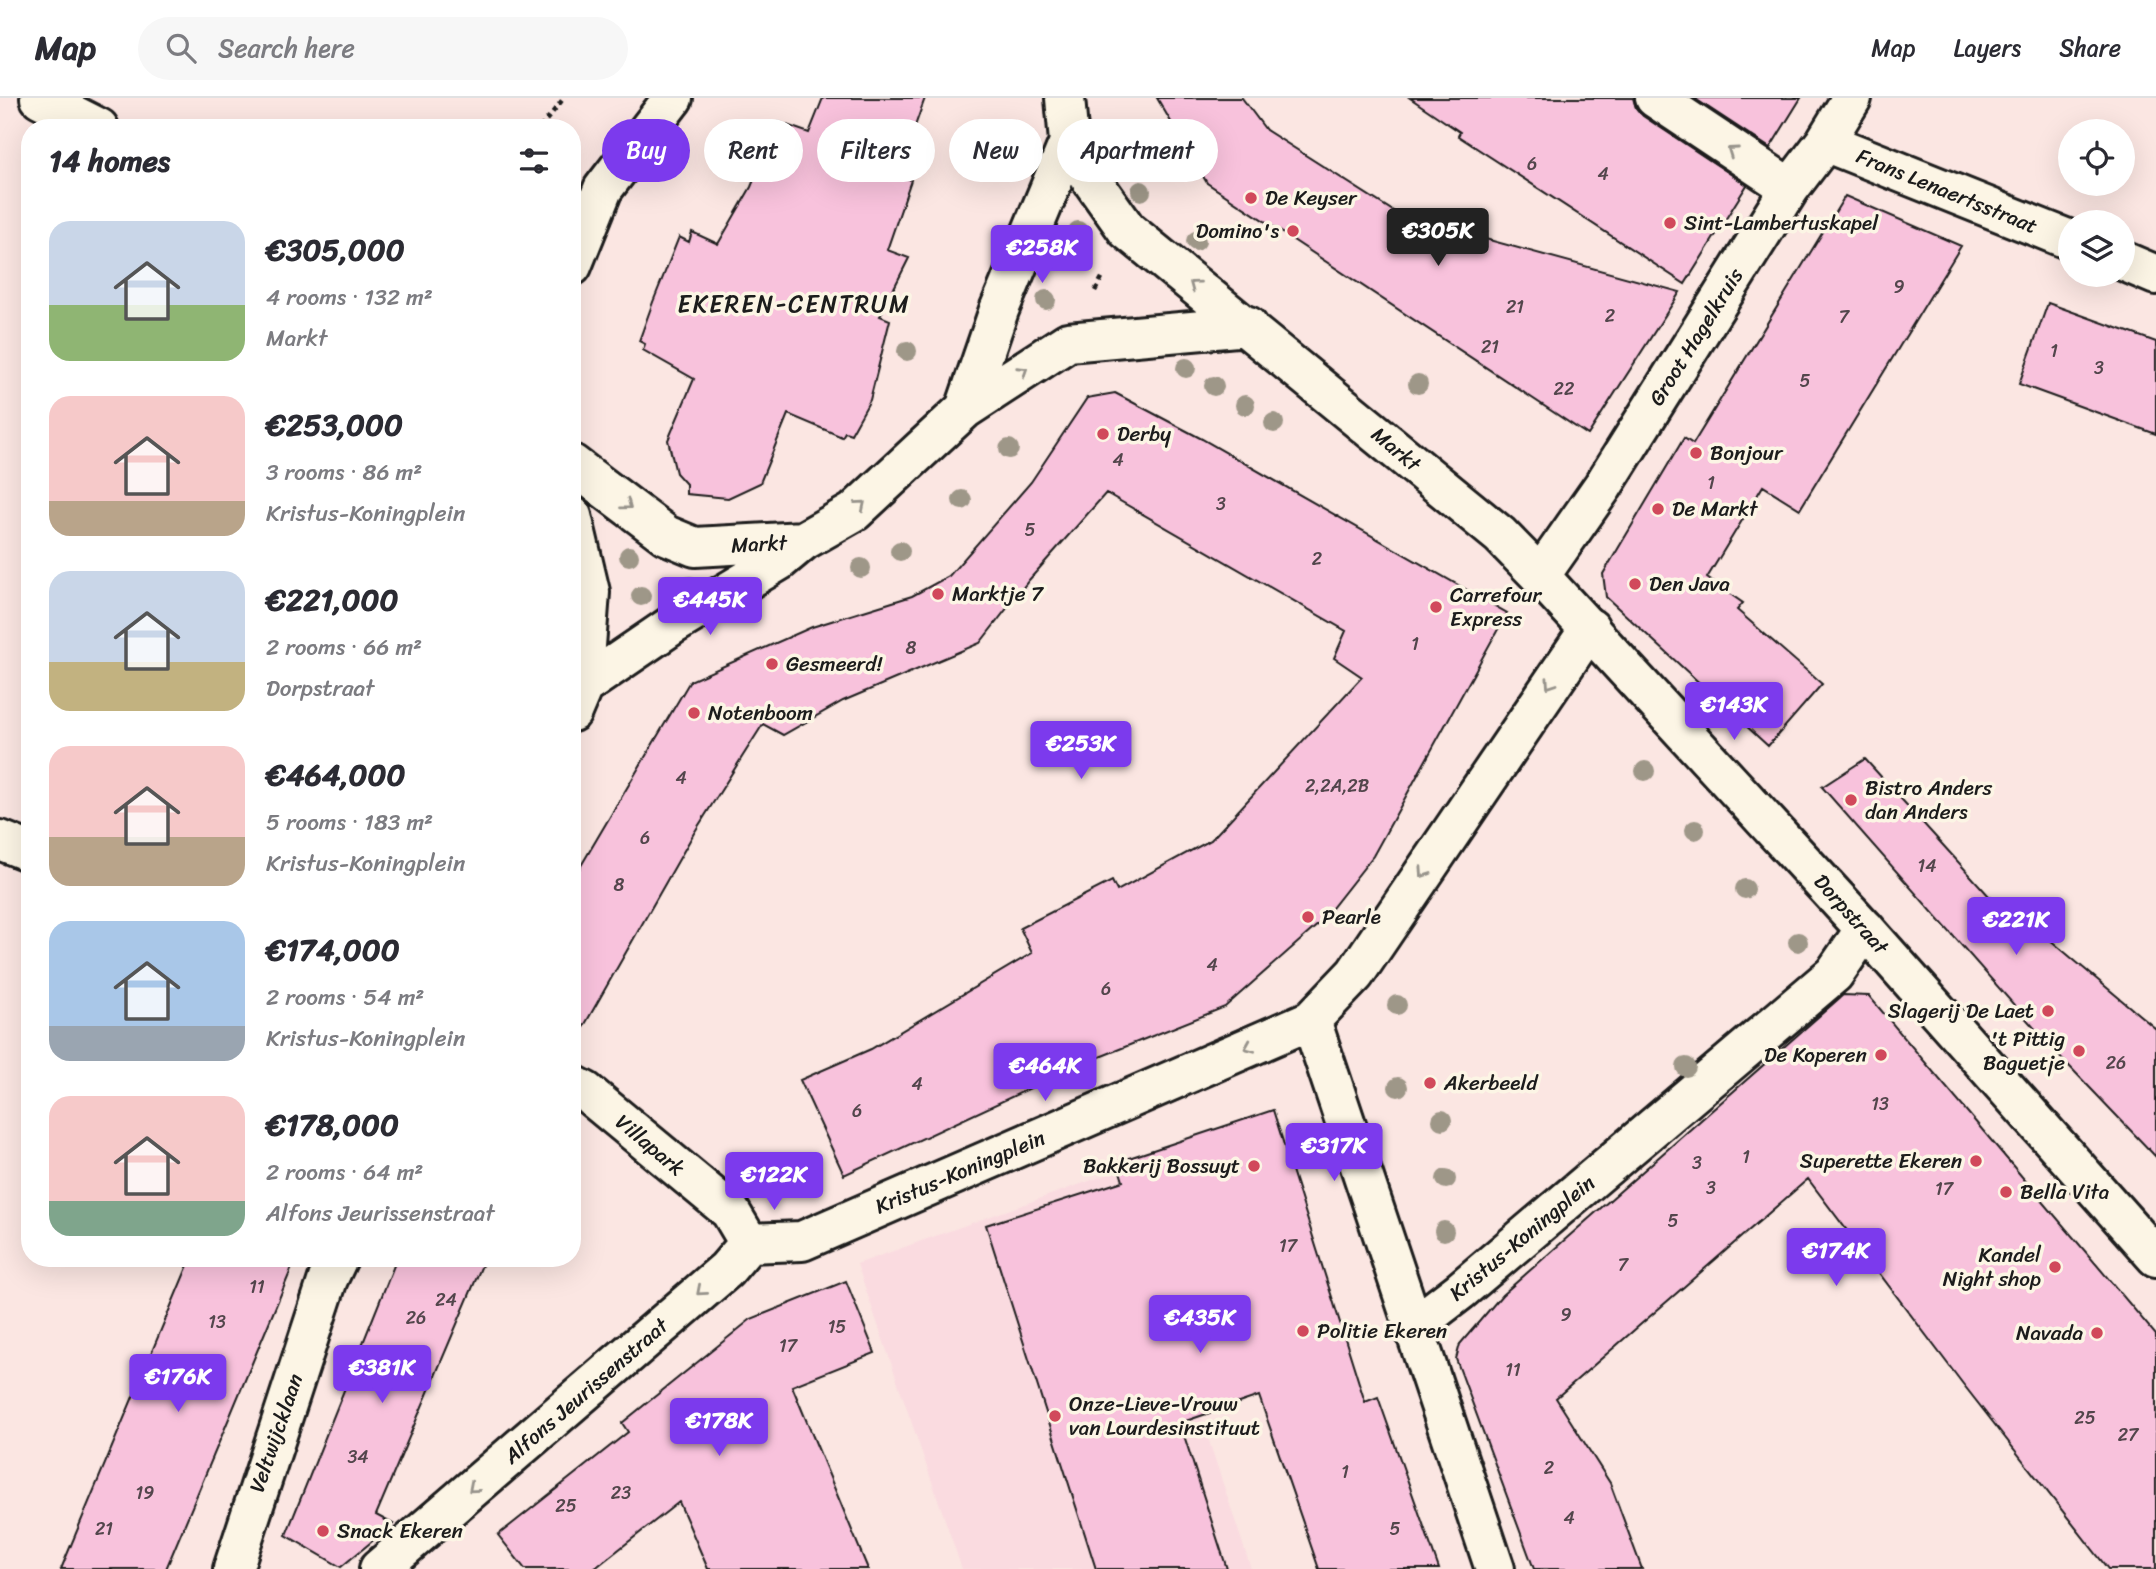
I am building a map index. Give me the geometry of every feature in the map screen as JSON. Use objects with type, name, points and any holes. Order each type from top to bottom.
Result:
[{"type":"street","points":[[40,98],[81,119]]},
{"type":"street","points":[[581,243],[603,189],[673,98]]},
{"type":"street","name":"Markt","points":[[1065,98],[1067,119]]},
{"type":"street","points":[[1655,98],[1790,188]]},
{"type":"street","name":"Groot Hagelkruis","points":[[1540,576],[1603,486],[1790,188],[1825,142],[1852,98]]},
{"type":"street","name":"Frans Lenaertsstraat","points":[[1825,142],[2058,235]]},
{"type":"street","name":"Markt","points":[[965,409],[999,310],[1057,171]]},
{"type":"street","name":"Markt","points":[[1093,182],[1127,230],[1156,256],[1248,326],[1500,535],[1540,576]]},
{"type":"street","points":[[2135,266],[2156,275]]},
{"type":"street","name":"Markt","points":[[581,471],[666,535],[695,547],[803,541],[854,512],[965,409],[1068,342],[1248,326]]},
{"type":"street","points":[[581,697],[671,626],[779,561],[803,541]]},
{"type":"street","points":[[581,554],[590,592],[581,672]]},
{"type":"street","name":"Dorpstraat","points":[[1540,576],[1865,929],[2156,1257]]},
{"type":"street","name":"Kristus-Koningplein","points":[[750,1243],[802,1241],[1311,1020],[1355,974],[1590,628]]},
{"type":"street","points":[[0,840],[21,848]]},
{"type":"street","name":"Kristus-Koningplein","points":[[1413,1327],[1460,1291],[1834,974],[1865,929]]},
{"type":"street","points":[[1311,1020],[1496,1569]]},
{"type":"street","name":"Villapark","points":[[581,1089],[730,1211],[750,1243]]},
{"type":"street","name":"Alfons Jeurissenstraat","points":[[379,1569],[726,1270],[750,1243]]},
{"type":"street","name":"Veltwijcklaan","points":[[233,1569],[334,1267]]},
{"type":"path","points":[[547,119],[564,98]]},
{"type":"path","points":[[1068,342],[1127,230]]},
{"type":"shaded area","name":"Onze-Lieve-Vrouw van Lourdesinstituut","points":[[1120,1170],[1251,1569],[962,1569],[857,1264]]},
{"type":"building","points":[[823,98],[925,98],[918,119],[817,119],[817,182],[910,182],[887,250],[909,258],[880,316],[890,320],[870,400],[851,434],[845,432],[842,437],[788,414],[760,483],[728,498],[686,494],[686,484],[676,473],[668,440],[694,379],[643,350],[645,344],[639,341],[679,237],[689,242],[692,232],[718,244],[753,182],[803,182],[803,131],[809,133]]},
{"type":"building","points":[[1157,98],[1242,98],[1266,130],[1401,216],[1680,292],[1588,435],[1207,183],[1218,182],[1218,119],[1169,119]]},
{"type":"building","points":[[1410,98],[1633,98],[1636,108],[1643,116],[1747,185],[1685,284],[1458,136],[1460,132]]},
{"type":"building","points":[[1694,98],[1801,98],[1770,148]]},
{"type":"building","points":[[1845,196],[1961,246],[1800,509],[1763,486],[1707,578],[1743,603],[1737,610],[1822,684],[1768,746],[1606,597],[1603,574],[1684,438],[1693,444]]},
{"type":"building","points":[[2048,303],[2156,342],[2156,434],[2019,384]]},
{"type":"building","points":[[1115,393],[1202,439],[1507,613],[1373,856],[1321,922],[1225,1007],[1082,1064],[844,1175],[800,1080],[871,1049],[1032,953],[1020,928],[1112,881],[1117,891],[1211,840],[1362,677],[1334,658],[1346,631],[1106,493],[1029,580],[980,643],[843,701],[783,735],[763,724],[694,833],[581,1031],[581,866],[690,681],[812,627],[912,596],[949,576],[1031,482],[1087,398]]},
{"type":"building","points":[[1865,759],[1989,896],[2030,923],[2156,1029],[2156,1157],[2051,1047],[1822,787]]},
{"type":"building","points":[[1843,995],[1869,996],[2156,1335],[2156,1569],[2108,1569],[1963,1384],[1808,1179],[1556,1398],[1610,1483],[1642,1569],[1534,1569],[1456,1359],[1460,1344],[1502,1295]]},
{"type":"building","points":[[1273,1110],[1365,1402],[1378,1397],[1439,1569],[1319,1569],[1259,1396],[1180,1423],[1227,1569],[1096,1569],[986,1225],[1123,1181],[1117,1162]]},
{"type":"building","points":[[187,1267],[292,1267],[166,1569],[61,1569]]},
{"type":"building","points":[[393,1267],[481,1267],[376,1515],[393,1524],[341,1567],[286,1535]]},
{"type":"building","points":[[846,1281],[875,1353],[792,1386],[868,1569],[708,1569],[679,1502],[594,1569],[525,1569],[498,1535],[628,1432],[622,1423],[751,1319]]},
{"type":"place","name":"De Keyser","points":[[1251,198]]},
{"type":"place","name":"Sint-Lambertuskapel","points":[[1670,223]]},
{"type":"place","name":"Domino's","points":[[1293,231]]},
{"type":"place","name":"Derby","points":[[1103,434]]},
{"type":"place","name":"Bonjour","points":[[1696,453]]},
{"type":"place","name":"De Markt","points":[[1658,509]]},
{"type":"place","name":"Den Java","points":[[1635,584]]},
{"type":"place","name":"Marktje 7","points":[[938,594]]},
{"type":"place","name":"Carrefour Express","points":[[1436,607]]},
{"type":"place","name":"Gesmeerd!","points":[[772,664]]},
{"type":"place","name":"Notenboom","points":[[694,713]]},
{"type":"place","name":"Bistro Anders dan Anders","points":[[1851,800]]},
{"type":"place","name":"Pearle","points":[[1308,917]]},
{"type":"place","name":"Slagerij De Laet","points":[[2048,1011]]},
{"type":"place","name":"'t Pittig Baguetje","points":[[2079,1051]]},
{"type":"place","name":"De Koperen","points":[[1881,1055]]},
{"type":"place","name":"Akerbeeld","points":[[1430,1083]]},
{"type":"place","name":"Superette Ekeren","points":[[1976,1161]]},
{"type":"place","name":"Bakkerij Bossuyt","points":[[1254,1166]]},
{"type":"place","name":"Bella Vita","points":[[2006,1192]]},
{"type":"place","name":"Kandel Night shop","points":[[2055,1267]]},
{"type":"place","name":"Politie Ekeren","points":[[1303,1331]]},
{"type":"place","name":"Navada","points":[[2097,1333]]},
{"type":"place","name":"Onze-Lieve-Vrouw van Lourdesinstituut","points":[[1055,1416]]},
{"type":"place","name":"Snack Ekeren","points":[[323,1531]]},
{"type":"district","name":"EKEREN-CENTRUM","points":[[794,304]]}]
